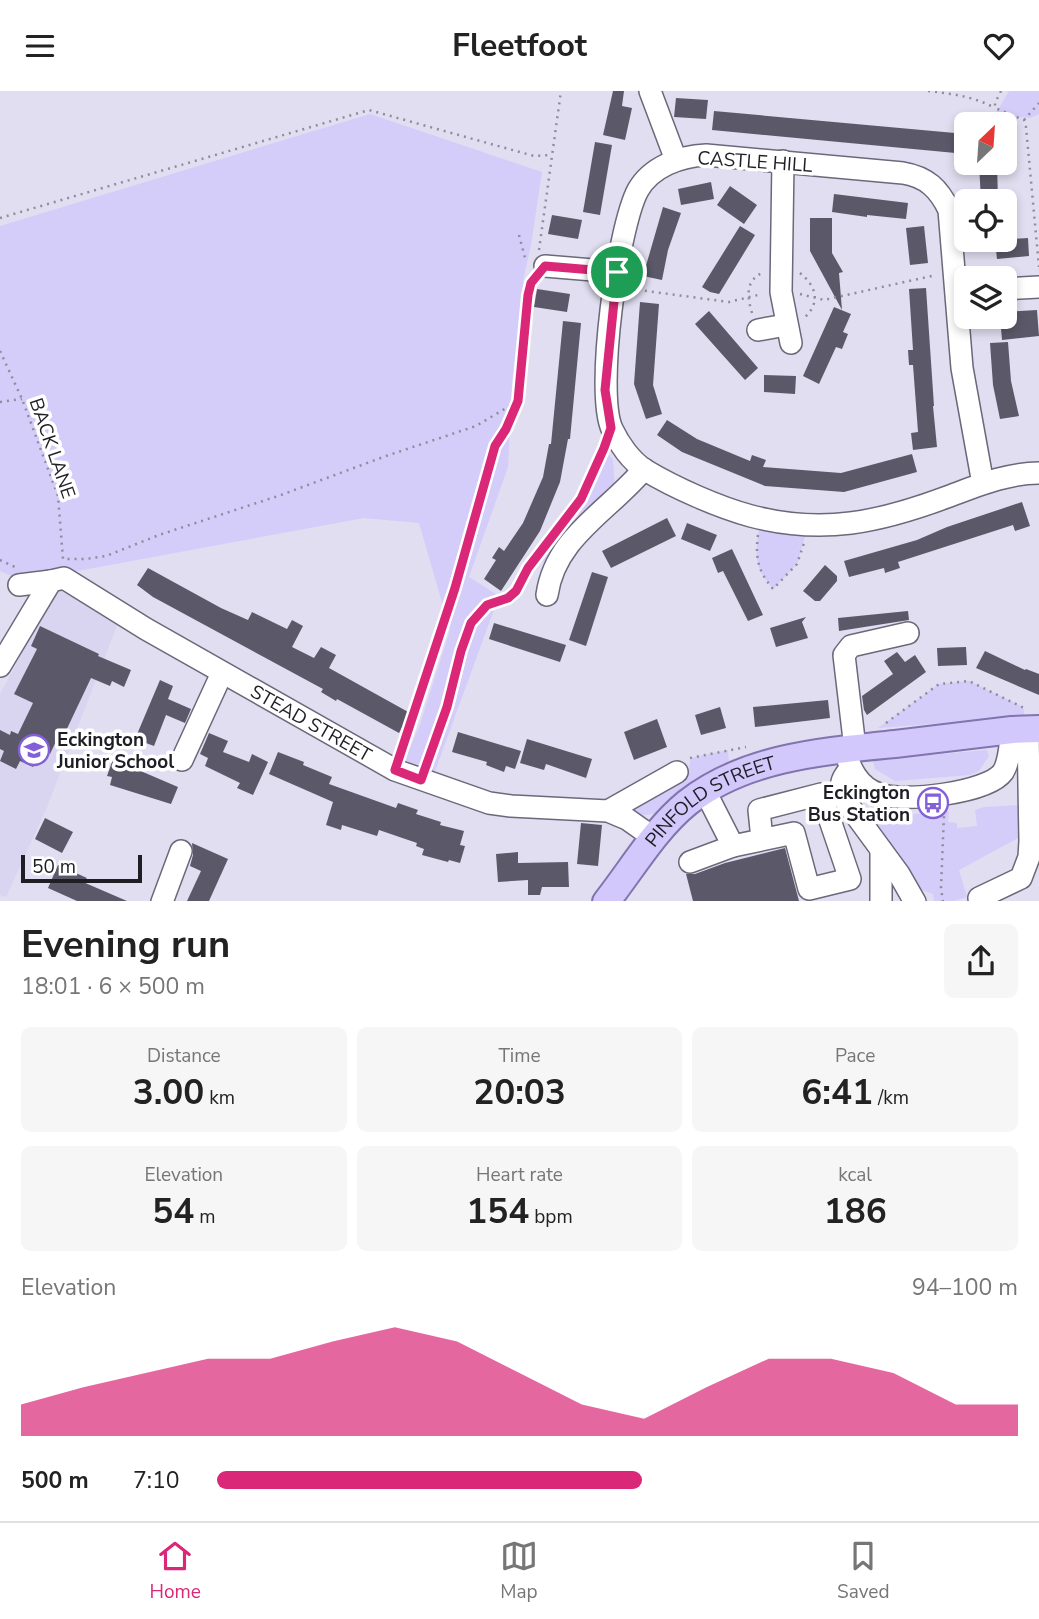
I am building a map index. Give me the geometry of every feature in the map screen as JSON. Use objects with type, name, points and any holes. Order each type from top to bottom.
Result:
[{"type":"main road","name":"PINFOLD STREET","points":[[606,901],[672,817],[705,791],[727,778],[763,765],[1026,729]]},
{"type":"street","points":[[650,91],[676,160]]},
{"type":"street","name":"CASTLE HILL","points":[[957,266],[949,210],[937,189],[916,175],[706,155],[676,160],[654,173],[639,190],[624,235],[617,272],[605,390],[611,428],[627,453],[644,469],[723,507],[760,518],[807,526],[840,526],[877,520],[983,484],[1012,476],[1039,473]]},
{"type":"street","points":[[758,330],[789,334],[781,292],[783,161]]},
{"type":"street","points":[[545,266],[617,272]]},
{"type":"street","points":[[1017,288],[1039,287]]},
{"type":"street","name":"CASTLE HILL","points":[[961,329],[962,368],[983,484]]},
{"type":"street","points":[[539,577],[569,542],[644,469]]},
{"type":"street","points":[[19,585],[59,573]]},
{"type":"street","points":[[0,666],[59,573]]},
{"type":"street","name":"STEAD STREET","points":[[59,573],[222,673],[395,770],[500,805],[608,811],[627,819],[654,838]]},
{"type":"street","points":[[908,633],[851,646],[844,655],[853,753],[860,782],[878,795],[901,797],[942,794],[992,782],[1002,772],[1026,729]]},
{"type":"street","points":[[182,759],[222,673]]},
{"type":"street","points":[[979,898],[1021,878],[1029,857],[1034,822],[1026,729]]},
{"type":"street","points":[[853,753],[840,786],[844,799],[915,901]]},
{"type":"street","points":[[608,811],[677,772]]},
{"type":"street","points":[[705,791],[733,846]]},
{"type":"street","points":[[690,862],[733,846],[794,833],[809,889],[850,879],[821,794],[759,810],[762,839]]},
{"type":"street","points":[[881,850],[881,901]]},
{"type":"street","points":[[162,901],[181,851]]},
{"type":"path","points":[[395,770],[455,588],[495,446],[518,401],[528,295],[531,283],[545,266],[537,246],[561,91]]},
{"type":"path","points":[[928,91],[981,100],[1024,120]]},
{"type":"path","points":[[995,108],[1001,91]]},
{"type":"path","points":[[1039,103],[1024,120],[1039,267]]},
{"type":"path","points":[[0,218],[369,110],[534,156],[551,155]]},
{"type":"path","points":[[519,235],[525,258]]},
{"type":"path","name":"BACK LANE","points":[[0,351],[22,399],[58,496],[59,573]]},
{"type":"path","points":[[0,402],[22,399]]},
{"type":"path","points":[[59,573],[86,559],[106,556],[159,535],[476,426],[518,401]]},
{"type":"path","points":[[560,525],[581,499],[611,428]]},
{"type":"path","points":[[760,518],[757,564],[773,589],[797,564],[804,547],[807,526]]},
{"type":"path","points":[[421,780],[447,707],[471,623],[487,605],[508,598],[539,577],[546,543]]},
{"type":"path","points":[[853,753],[878,728],[939,684],[969,681],[1023,707],[1026,729]]},
{"type":"path","points":[[942,794],[943,901]]},
{"type":"shaded area","points":[[1009,91],[1039,91],[1039,114],[1030,118],[1017,117],[1017,112],[997,112]]},
{"type":"shaded area","points":[[370,114],[542,172],[524,276],[512,383],[508,467],[469,577],[499,596],[434,774],[405,760],[420,724],[450,630],[419,523],[364,518],[23,581],[0,571],[0,226]]},
{"type":"shaded area","points":[[604,448],[613,460],[615,490],[574,522],[544,562],[532,562],[581,499]]},
{"type":"shaded area","points":[[759,529],[805,536],[797,564],[773,589],[762,574],[757,561]]},
{"type":"shaded area","name":"Eckington Junior School","points":[[57,589],[119,620],[47,807],[6,897],[0,895],[0,694]]},
{"type":"shaded area","points":[[969,681],[1023,707],[1025,717],[878,728],[939,684]]},
{"type":"shaded area","points":[[728,750],[729,764],[661,812],[640,816],[633,810],[688,775],[691,758]]},
{"type":"shaded area","points":[[987,750],[989,756],[979,771],[970,775],[895,781],[875,769],[873,760]]},
{"type":"shaded area","points":[[1019,805],[1020,837],[959,870],[967,897],[954,901],[934,901],[933,894],[916,888],[875,826],[879,817],[949,811],[948,822],[957,823],[957,828],[977,826],[975,810]]},
{"type":"building","points":[[613,91],[624,91],[622,106],[632,108],[625,140],[603,135]]},
{"type":"building","points":[[676,98],[708,100],[706,119],[674,117]]},
{"type":"building","points":[[714,111],[954,133],[954,153],[712,130]]},
{"type":"building","points":[[595,142],[612,145],[600,215],[583,212]]},
{"type":"building","points":[[980,175],[997,175],[998,189],[980,189]]},
{"type":"building","points":[[711,182],[714,199],[681,205],[678,189]]},
{"type":"building","points":[[730,186],[757,205],[744,224],[717,205]]},
{"type":"building","points":[[834,194],[908,203],[906,219],[832,212]]},
{"type":"building","points":[[663,207],[681,213],[668,250],[662,280],[643,276]]},
{"type":"building","points":[[552,215],[582,220],[578,239],[548,234]]},
{"type":"building","points":[[810,218],[832,218],[832,253],[843,272],[839,273],[842,310],[810,251]]},
{"type":"building","points":[[740,226],[755,235],[719,294],[710,292],[702,287]]},
{"type":"building","points":[[924,226],[928,263],[910,265],[906,228]]},
{"type":"building","points":[[1028,238],[1029,256],[997,259],[996,252],[1017,252],[1017,239]]},
{"type":"building","points":[[926,288],[937,447],[913,450],[911,433],[918,432],[913,365],[909,365],[908,350],[913,350],[909,289]]},
{"type":"building","points":[[537,289],[570,294],[567,312],[534,307]]},
{"type":"building","points":[[640,302],[659,304],[653,385],[662,414],[646,419],[634,384]]},
{"type":"building","points":[[834,307],[851,314],[843,332],[848,334],[842,349],[836,347],[819,384],[803,376]]},
{"type":"building","points":[[1037,310],[1039,336],[1002,340],[1001,329],[1017,329],[1017,311]]},
{"type":"building","points":[[709,311],[758,368],[745,380],[695,324]]},
{"type":"building","points":[[563,321],[581,323],[570,439],[560,482],[540,531],[501,591],[484,579],[496,560],[492,558],[499,547],[504,551],[523,523],[543,477],[551,444]]},
{"type":"building","points":[[1008,342],[1011,381],[1019,416],[1000,419],[993,385],[990,343]]},
{"type":"building","points":[[764,375],[796,376],[795,394],[764,392]]},
{"type":"building","points":[[667,420],[697,439],[750,461],[752,455],[766,460],[763,467],[841,473],[912,454],[917,472],[844,492],[765,486],[682,452],[657,435]]},
{"type":"building","points":[[1022,502],[1030,526],[1015,531],[1013,525],[898,562],[900,568],[885,573],[884,568],[849,577],[844,561],[917,540]]},
{"type":"building","points":[[667,518],[676,536],[611,568],[602,551]]},
{"type":"building","points":[[687,523],[717,535],[710,551],[681,539]]},
{"type":"building","points":[[732,549],[763,615],[748,621],[723,571],[718,573],[712,558]]},
{"type":"building","points":[[825,565],[837,576],[837,581],[820,601],[815,601],[803,591]]},
{"type":"building","points":[[148,568],[248,620],[252,612],[287,629],[292,620],[303,626],[292,647],[314,658],[321,647],[336,655],[329,668],[410,713],[399,733],[337,699],[336,701],[321,692],[323,689],[153,597],[137,585]]},
{"type":"building","points":[[592,572],[608,577],[586,646],[569,640]]},
{"type":"building","points":[[908,611],[909,620],[839,631],[838,618]]},
{"type":"building","points":[[806,617],[802,622],[808,638],[776,647],[770,628]]},
{"type":"building","points":[[494,623],[566,645],[560,662],[489,639]]},
{"type":"building","name":"Eckington Junior School","points":[[40,626],[131,670],[124,687],[112,681],[110,686],[91,678],[64,735],[60,733],[50,754],[41,750],[33,767],[20,761],[16,769],[0,761],[4,751],[0,749],[0,730],[10,735],[11,731],[18,734],[33,703],[14,694],[37,649],[31,646]]},
{"type":"building","points":[[966,647],[967,665],[938,666],[937,648]]},
{"type":"building","points":[[985,651],[1039,674],[1039,695],[976,668]]},
{"type":"building","points":[[897,652],[905,662],[915,655],[926,672],[867,715],[862,696],[893,674],[884,661]]},
{"type":"building","points":[[160,680],[173,686],[168,699],[191,709],[185,723],[166,715],[154,746],[135,739]]},
{"type":"building","points":[[828,700],[830,718],[755,727],[753,707]]},
{"type":"building","points":[[720,707],[726,728],[701,735],[695,715]]},
{"type":"building","points":[[657,719],[667,747],[634,760],[624,732]]},
{"type":"building","points":[[458,732],[521,751],[515,769],[506,766],[504,772],[486,765],[487,762],[452,752]]},
{"type":"building","points":[[209,733],[228,741],[223,752],[249,762],[252,754],[268,762],[253,795],[237,788],[240,783],[205,766],[208,758],[200,754]]},
{"type":"building","points":[[527,739],[592,759],[586,778],[546,764],[544,770],[520,763]]},
{"type":"building","points":[[278,752],[332,777],[329,784],[396,808],[398,803],[418,810],[416,814],[441,822],[440,825],[464,831],[460,845],[465,846],[460,863],[422,855],[424,849],[416,846],[417,843],[379,830],[377,836],[342,825],[341,830],[326,825],[333,802],[269,774]]},
{"type":"building","points":[[113,759],[178,787],[171,804],[110,785],[112,777],[107,776]]},
{"type":"building","points":[[45,818],[73,832],[62,853],[35,839]]},
{"type":"building","points":[[581,823],[602,825],[598,866],[577,864]]},
{"type":"building","points":[[192,843],[228,859],[209,901],[187,901],[201,871],[190,866]]},
{"type":"building","points":[[785,848],[799,901],[693,901],[686,874],[695,874],[725,863]]},
{"type":"building","points":[[518,852],[518,863],[568,862],[569,887],[542,887],[540,895],[528,895],[528,880],[498,882],[496,854]]},
{"type":"building","points":[[58,865],[87,878],[83,882],[127,901],[77,901],[48,888]]},
{"type":"place","name":"Eckington Junior School","points":[[34,750]]},
{"type":"place","name":"Eckington Bus Station","points":[[933,803]]},
{"type":"route","points":[[545,266],[617,272],[605,390],[611,428],[594,472],[581,499],[528,568],[516,591],[508,598],[487,605],[471,623],[447,707],[421,780],[395,770],[455,588],[495,446],[518,401],[531,283],[545,266]]}]
